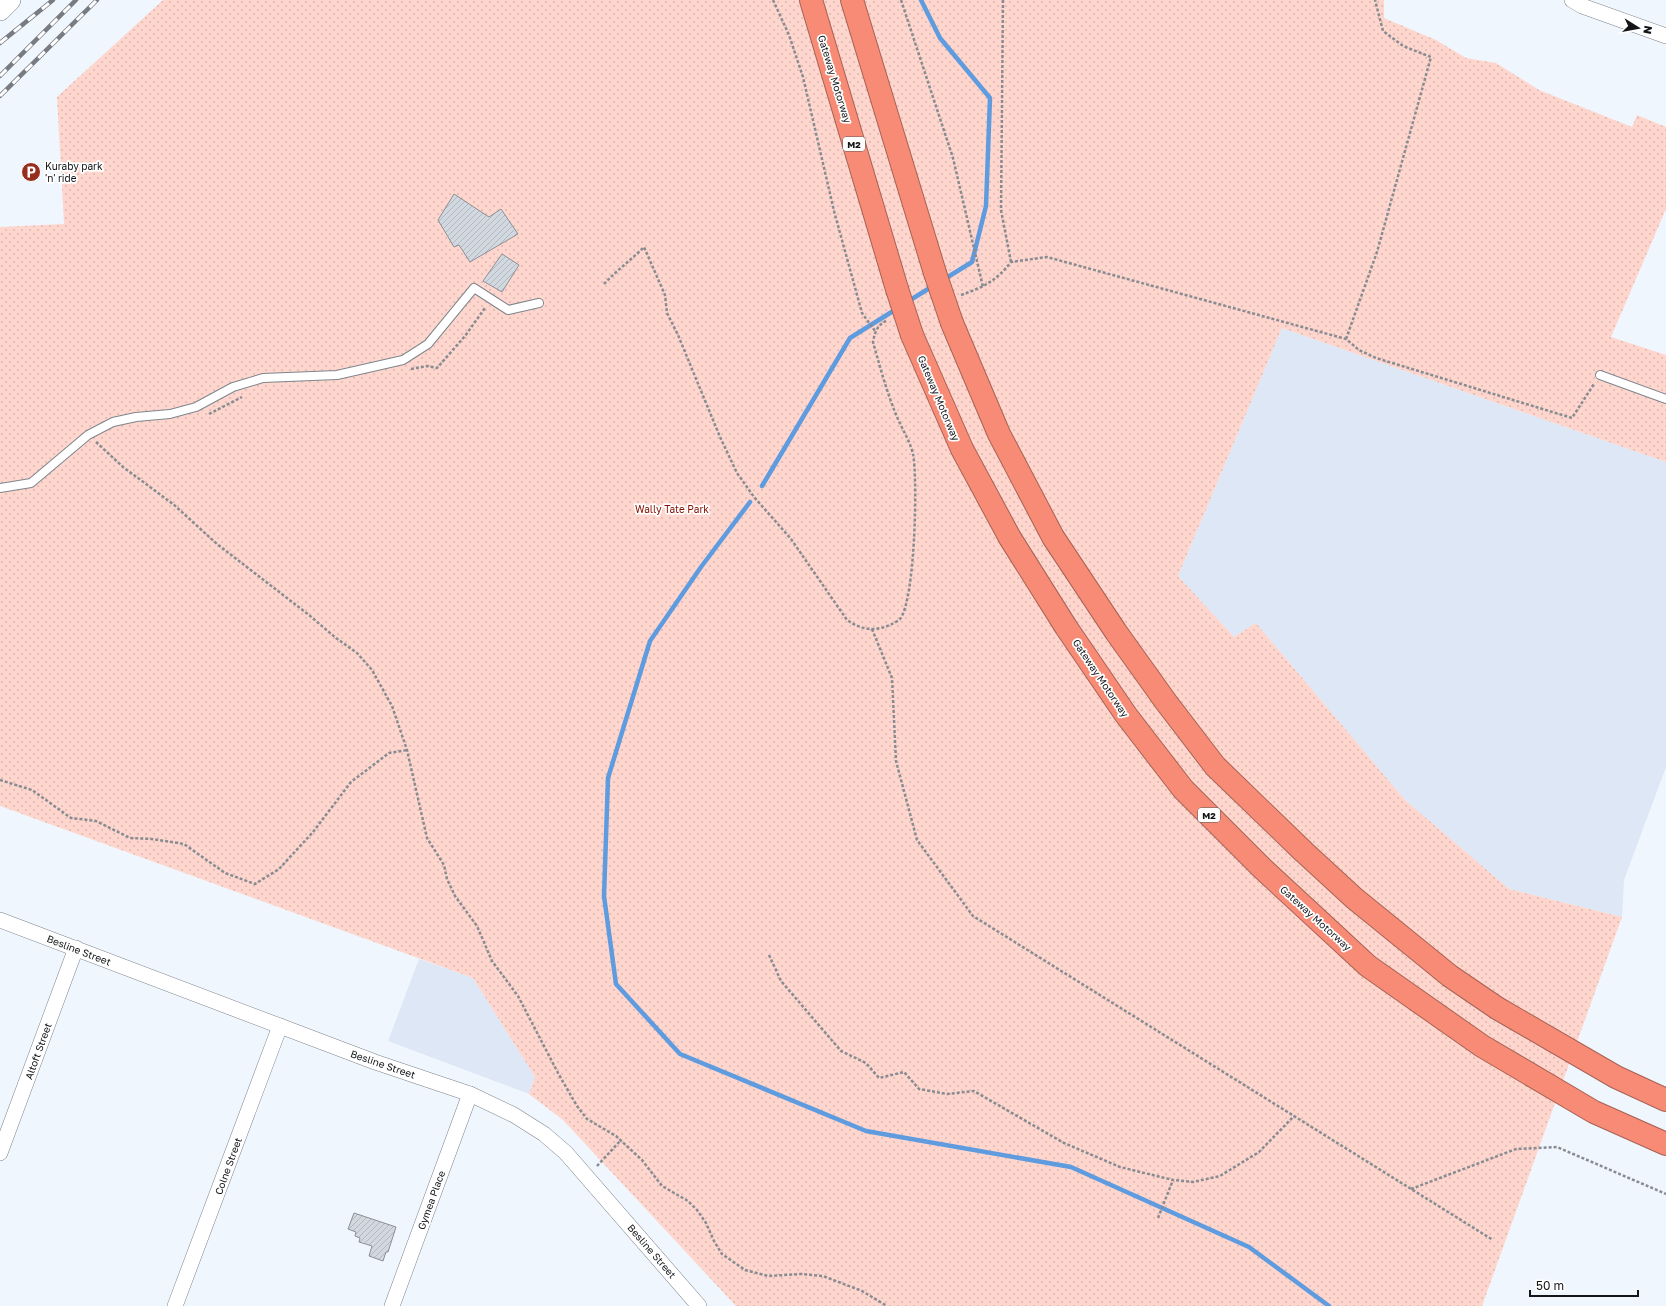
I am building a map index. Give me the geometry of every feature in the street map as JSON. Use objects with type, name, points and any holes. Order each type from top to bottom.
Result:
[{"type":"highway","name":"Gateway Motorway","points":[[811,0],[912,335],[962,449],[1010,538],[1066,626],[1126,715],[1183,789],[1262,868],[1368,966],[1482,1046],[1594,1112],[1666,1144]]},
{"type":"highway","points":[[852,0],[935,273],[952,322],[999,434],[1053,538],[1120,638],[1166,702],[1215,766],[1304,852],[1354,898],[1450,976],[1497,1008],[1616,1077],[1666,1100]]},
{"type":"main road","points":[[0,10],[10,0]]},
{"type":"street","points":[[1572,0],[1582,6],[1666,36]]},
{"type":"street","name":"Besline Street","points":[[0,920],[375,1062],[470,1094],[514,1115],[544,1134],[566,1153],[699,1306]]},
{"type":"street","name":"Altoft Street","points":[[0,1153],[76,948]]},
{"type":"street","name":"Colne Street","points":[[175,1306],[280,1026]]},
{"type":"street","name":"Gymea Place","points":[[392,1306],[470,1094]]},
{"type":"lane","points":[[0,488],[31,483],[88,435],[119,421],[136,416],[170,414],[196,407],[233,387],[263,378],[337,375],[403,360],[428,344],[474,288],[508,310],[539,303]]},
{"type":"lane","points":[[1600,375],[1666,399]]},
{"type":"path","points":[[773,0],[789,35],[803,77],[834,211],[862,313],[875,331]]},
{"type":"path","points":[[901,0],[953,158],[983,287]]},
{"type":"path","points":[[1003,0],[1001,210],[1011,262]]},
{"type":"path","points":[[1346,339],[1378,252],[1431,57],[1403,46],[1383,31],[1375,0]]},
{"type":"path","points":[[604,284],[612,274],[625,266],[644,248],[665,295],[667,313],[678,335],[737,473],[754,497],[791,539],[847,620],[856,627],[872,630],[886,627],[900,620],[907,604],[913,558],[916,470],[912,451],[897,417],[874,342],[875,331],[883,322],[890,320]]},
{"type":"path","points":[[954,297],[983,287],[1001,275],[1011,262],[1047,257],[1346,339],[1359,350],[1376,358],[1572,418],[1600,375]]},
{"type":"path","points":[[405,370],[427,366],[437,368],[465,336],[491,299]]},
{"type":"path","points":[[202,417],[216,412],[246,395]]},
{"type":"path","points":[[88,435],[123,467],[173,504],[217,544],[357,653],[372,670],[392,706],[407,750],[427,838],[444,865],[447,879],[455,896],[477,926],[492,960],[518,996],[577,1106],[590,1121],[621,1140],[642,1160],[662,1186],[688,1201],[697,1210],[722,1254],[735,1263],[755,1274],[768,1276],[801,1274],[823,1276],[842,1281],[862,1290],[887,1306]]},
{"type":"path","points":[[92,448],[102,440]]},
{"type":"path","points":[[872,630],[892,678],[896,761],[917,840],[973,916],[1493,1240]]},
{"type":"path","points":[[0,780],[32,790],[71,818],[96,821],[130,838],[152,839],[184,844],[225,873],[255,884],[279,869],[313,832],[351,782],[389,753],[407,750]]},
{"type":"path","points":[[769,955],[781,981],[841,1051],[866,1063],[879,1078],[904,1072],[919,1089],[947,1094],[974,1091],[1064,1144],[1120,1167],[1173,1180],[1192,1182],[1220,1176],[1259,1152],[1294,1116]]},
{"type":"path","points":[[587,1177],[621,1140]]},
{"type":"path","points":[[1410,1189],[1516,1150],[1557,1147],[1666,1194]]},
{"type":"path","points":[[1158,1218],[1173,1180]]},
{"type":"shaded area","points":[[1282,328],[1666,462],[1666,767],[1624,880],[1622,917],[1509,889],[1405,800],[1256,623],[1234,637],[1178,576]]},
{"type":"shaded area","points":[[419,959],[473,978],[535,1077],[529,1094],[388,1041]]},
{"type":"green space","name":"Wally Tate Park","points":[[163,0],[1384,0],[1384,18],[1436,40],[1466,58],[1496,63],[1539,90],[1632,127],[1637,115],[1666,127],[1666,209],[1611,337],[1666,355],[1666,462],[1282,328],[1178,576],[1234,637],[1256,623],[1405,800],[1509,889],[1622,917],[1482,1306],[736,1306],[563,1120],[529,1094],[535,1077],[473,978],[0,806],[0,227],[64,224],[57,97]]},
{"type":"building","points":[[454,194],[489,217],[501,209],[518,234],[470,262],[459,245],[454,247],[438,220]]},
{"type":"building","points":[[502,254],[519,265],[502,292],[483,281]]},
{"type":"building","points":[[354,1213],[396,1227],[388,1252],[386,1252],[383,1261],[369,1256],[372,1246],[359,1242],[360,1238],[355,1236],[356,1232],[348,1229]]},
{"type":"waterway","points":[[921,0],[940,38],[990,98],[986,206],[972,262],[943,280]]},
{"type":"waterway","points":[[907,302],[933,286]]},
{"type":"waterway","points":[[762,486],[850,338],[898,308]]},
{"type":"waterway","points":[[750,502],[701,567],[650,641],[608,778],[604,896],[616,984],[680,1054],[866,1131],[1071,1167],[1249,1247],[1329,1306]]},
{"type":"railway","points":[[0,43],[53,0]]},
{"type":"railway","points":[[0,76],[76,0]]},
{"type":"railway","points":[[0,96],[97,0]]},
{"type":"place","name":"Kuraby park 'n' ride","points":[[31,172]]}]
